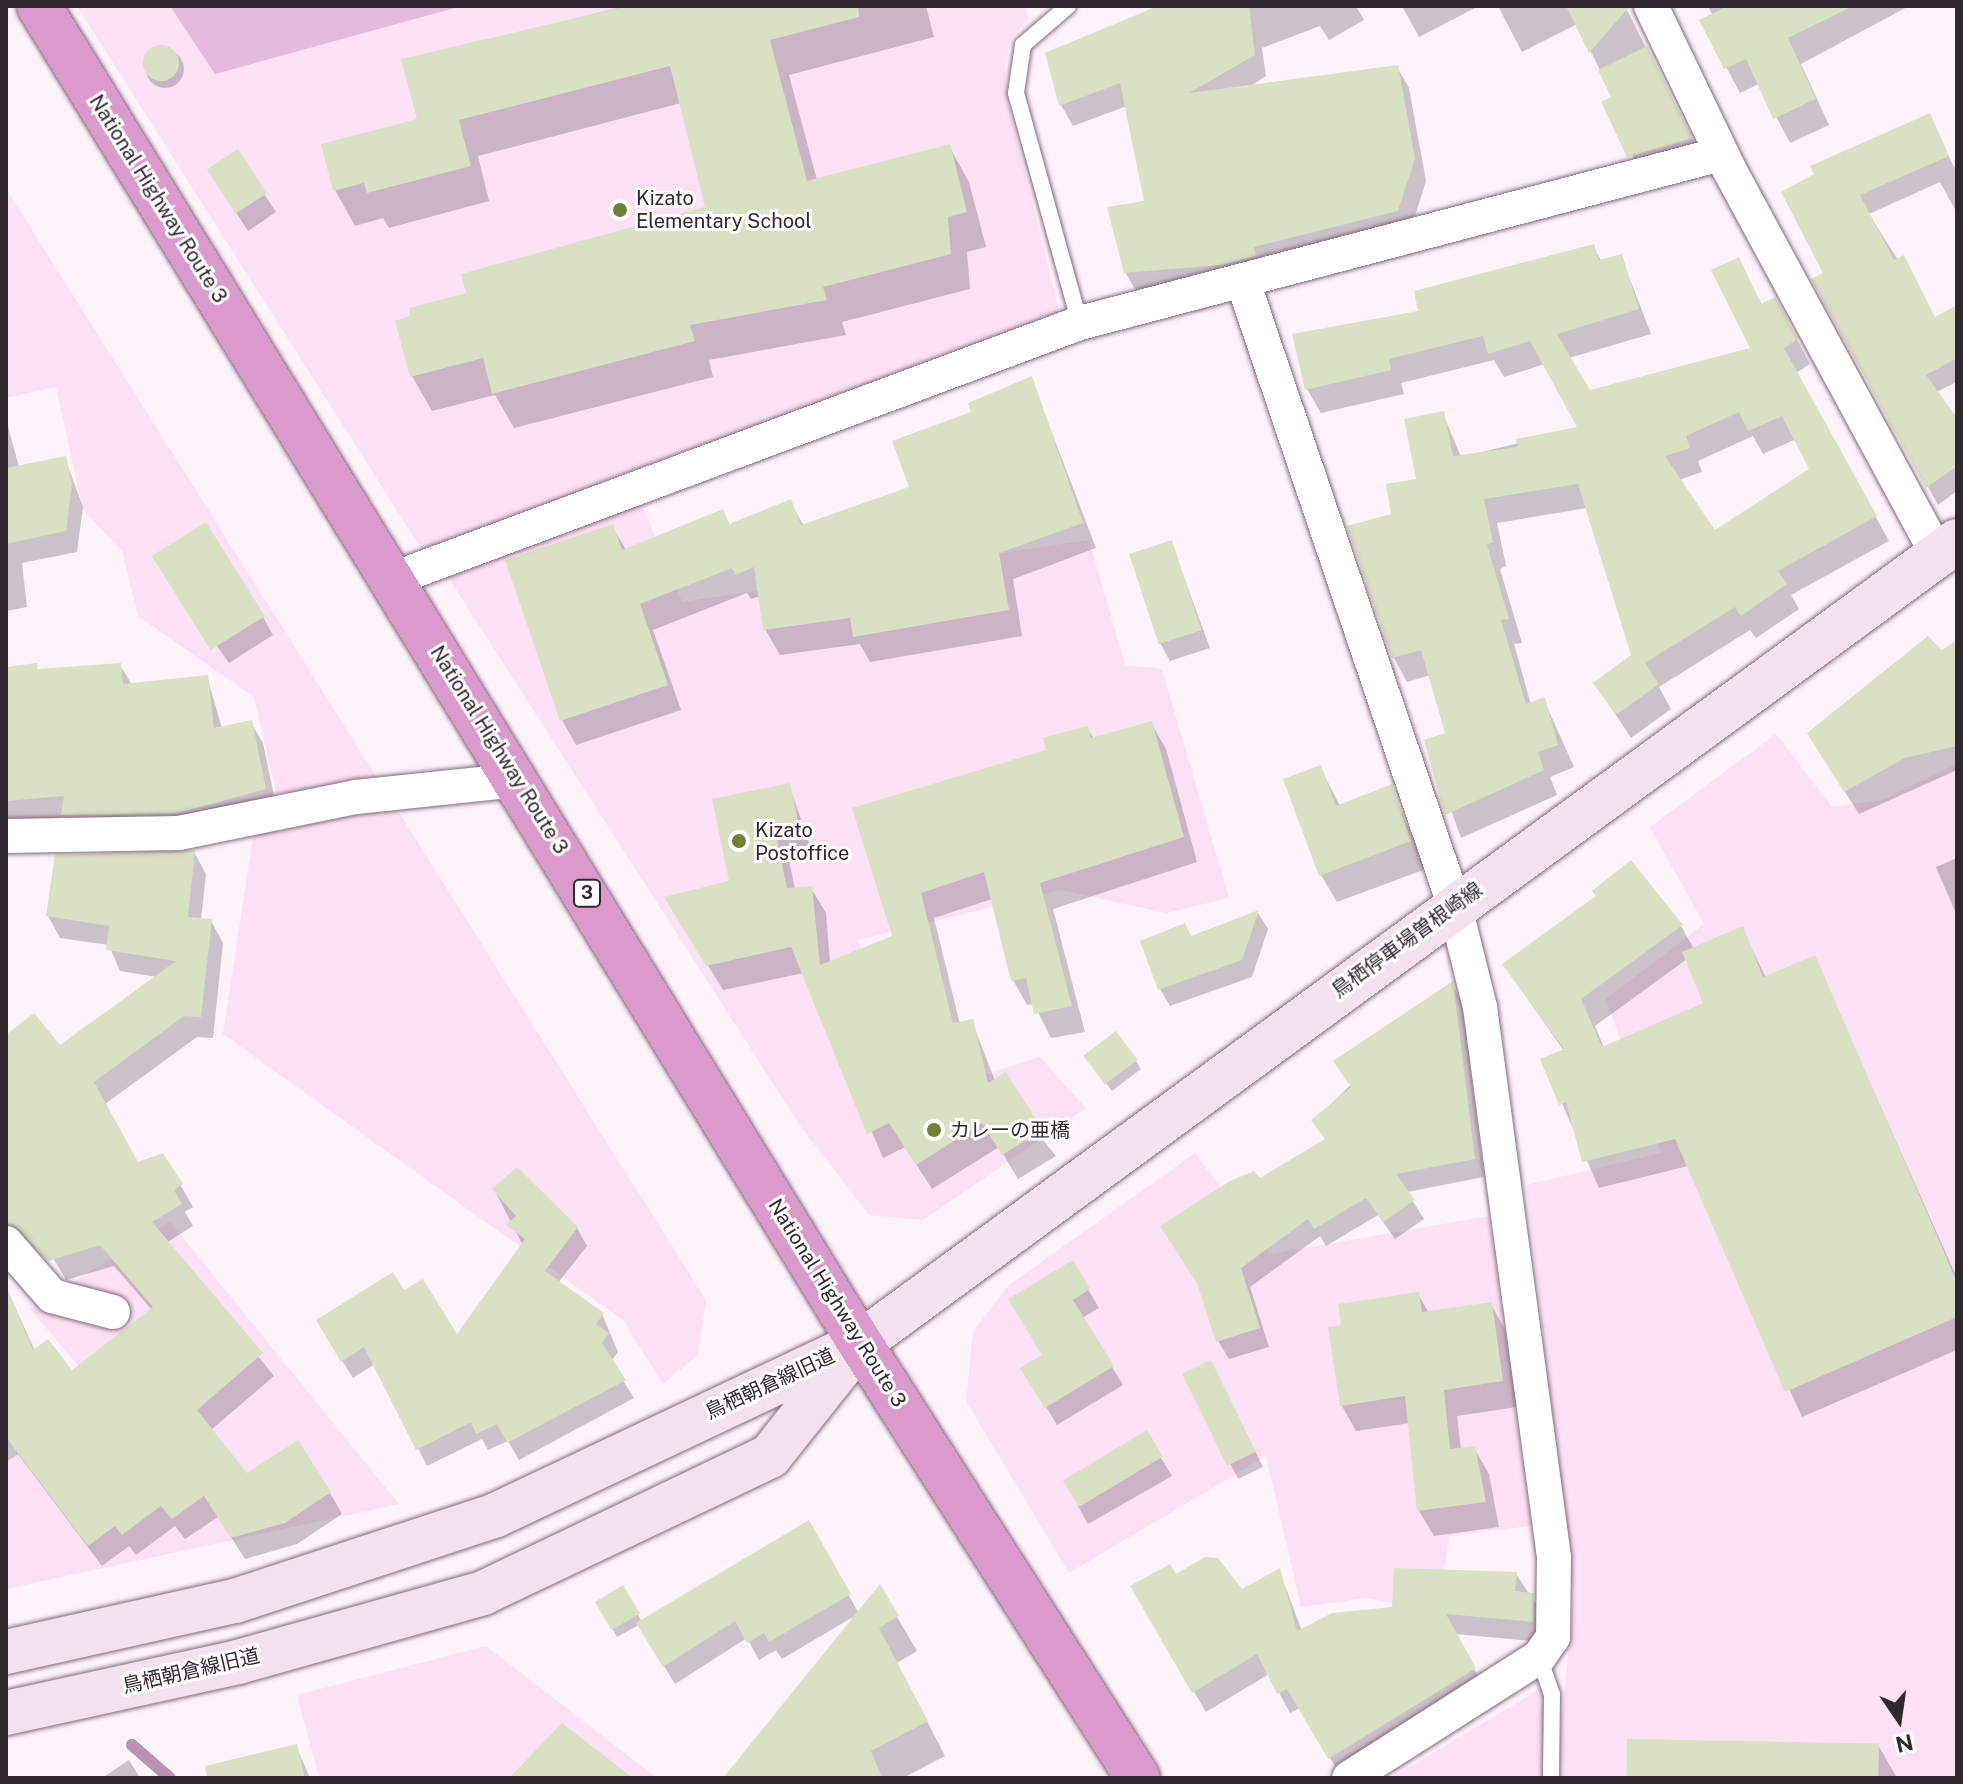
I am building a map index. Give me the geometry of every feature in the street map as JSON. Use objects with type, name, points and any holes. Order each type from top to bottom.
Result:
[{"type":"highway","name":"National Highway Route 3","points":[[39,6],[860,1343],[1138,1778]]},
{"type":"street","points":[[1651,6],[1721,154],[1948,548]]},
{"type":"street","points":[[393,579],[1080,323],[1721,154]]},
{"type":"street","points":[[1243,282],[1455,907],[1483,1022],[1554,1557],[1553,1637],[1539,1657],[1349,1778]]},
{"type":"street","name":"鳥栖停車場曽根崎線","points":[[860,1343],[1948,548]]},
{"type":"street","points":[[6,836],[179,833],[356,797],[517,780]]},
{"type":"street","points":[[6,1243],[52,1296],[113,1312]]},
{"type":"street","name":"鳥栖朝倉線旧道","points":[[6,1652],[235,1601],[496,1515],[860,1343]]},
{"type":"street","name":"鳥栖朝倉線旧道","points":[[6,1713],[238,1662],[483,1593],[770,1456],[860,1343]]},
{"type":"lane","points":[[1043,6],[1049,23]]},
{"type":"lane","points":[[1068,6],[1023,45],[1016,93],[1080,323]]},
{"type":"lane","points":[[1539,1657],[1552,1694],[1551,1778]]},
{"type":"shaded area","name":"Kizato Elementary School","points":[[77,6],[1025,6],[1028,19],[1011,38],[1005,65],[1008,104],[1060,315],[422,550]]},
{"type":"shaded area","points":[[170,6],[462,6],[215,74]]},
{"type":"shaded area","points":[[6,189],[706,1300],[698,1355],[663,1384],[623,1320],[223,1034],[254,830],[282,818],[254,697],[138,616],[122,551],[83,510],[56,387],[6,398]]},
{"type":"shaded area","points":[[641,502],[682,602],[1089,540],[1125,665],[1162,669],[1229,898],[1166,913],[1061,890],[858,940],[914,1079],[977,1077],[1040,1057],[1086,1108],[923,1220],[869,1215],[801,1127],[448,577]]},
{"type":"shaded area","points":[[1776,734],[1832,807],[1882,800],[1957,764],[1957,1778],[1391,1778],[1540,1689],[1559,1746],[1574,1596],[1526,1185],[1661,1153],[1606,999],[1704,924],[1650,827]]},
{"type":"shaded area","points":[[1195,1153],[1270,1254],[1489,1216],[1531,1526],[1449,1536],[1438,1610],[1365,1598],[1301,1607],[1266,1456],[1069,1573],[966,1401],[973,1332],[1008,1286]]},
{"type":"shaded area","points":[[170,1222],[399,1504],[6,1589],[6,1462],[100,1391],[30,1309]]},
{"type":"shaded area","points":[[486,1646],[657,1778],[319,1778],[297,1695]]},
{"type":"building","points":[[627,6],[858,6],[859,17],[770,40],[807,181],[950,144],[967,212],[948,217],[951,254],[823,287],[827,300],[690,325],[695,341],[492,394],[483,358],[410,377],[395,321],[410,316],[409,308],[466,293],[461,274],[705,207],[670,66],[459,120],[471,166],[367,193],[364,183],[333,191],[321,144],[417,119],[401,59]]},
{"type":"building","points":[[1158,6],[1249,6],[1255,55],[1189,93],[1398,65],[1415,158],[1398,211],[1254,247],[1256,256],[1221,265],[1124,273],[1107,207],[1144,201],[1120,83],[1059,106],[1045,53]]},
{"type":"building","points":[[1566,6],[1630,6],[1589,53]]},
{"type":"building","points":[[1728,6],[1853,6],[1788,38],[1816,99],[1773,119],[1746,59],[1724,69],[1699,20]]},
{"type":"building","points":[[161,45],[174,50],[179,63],[174,76],[161,81],[148,76],[143,63],[148,50]]},
{"type":"building","points":[[1647,46],[1692,138],[1627,157],[1601,102],[1611,97],[1598,70]]},
{"type":"building","points":[[1930,113],[1949,156],[1860,195],[1894,260],[1904,255],[1935,317],[1957,305],[1957,358],[1926,375],[1957,418],[1957,466],[1926,488],[1811,279],[1823,273],[1781,192],[1814,174],[1810,166]]},
{"type":"building","points":[[238,149],[267,193],[236,214],[207,169]]},
{"type":"building","points":[[1594,244],[1599,260],[1622,254],[1639,309],[1557,334],[1590,390],[1750,348],[1711,270],[1739,257],[1761,304],[1775,297],[1798,339],[1784,348],[1877,516],[1778,571],[1787,584],[1741,616],[1735,607],[1645,663],[1659,684],[1616,715],[1593,683],[1631,655],[1578,484],[1484,499],[1493,542],[1487,545],[1509,619],[1501,620],[1526,704],[1545,697],[1558,745],[1538,752],[1544,770],[1445,815],[1424,740],[1445,733],[1421,650],[1392,658],[1347,526],[1391,514],[1386,484],[1416,479],[1404,419],[1444,411],[1453,456],[1518,447],[1516,439],[1577,427],[1530,341],[1488,354],[1483,336],[1389,359],[1391,370],[1305,390],[1292,334],[1418,311],[1414,291]],"holes":[[[1739,412],[1748,431],[1782,416],[1809,469],[1715,530],[1665,456],[1690,448],[1686,436]]]},
{"type":"building","points":[[1032,376],[1083,523],[999,553],[1009,610],[853,637],[850,618],[763,630],[754,567],[735,575],[732,568],[640,604],[668,685],[560,721],[505,560],[613,524],[622,550],[723,509],[729,524],[791,499],[801,525],[909,487],[892,441],[971,412],[968,403]]},
{"type":"building","points":[[66,456],[72,484],[66,531],[6,544],[6,468]]},
{"type":"building","points":[[206,522],[265,616],[211,650],[152,556]]},
{"type":"building","points":[[1172,540],[1201,630],[1159,644],[1129,554]]},
{"type":"building","points":[[1928,636],[1942,650],[1957,640],[1957,746],[1905,758],[1844,792],[1807,733]]},
{"type":"building","points":[[37,663],[38,669],[121,663],[123,684],[208,675],[214,728],[252,720],[266,789],[177,813],[61,815],[64,796],[6,801],[6,667]]},
{"type":"building","points":[[1152,721],[1184,837],[1040,883],[1072,1006],[1034,1014],[1026,978],[1011,981],[984,872],[921,893],[953,1023],[973,1019],[988,1083],[1006,1072],[1043,1130],[1002,1155],[982,1123],[916,1165],[889,1123],[867,1134],[791,947],[706,966],[664,897],[729,881],[712,799],[790,783],[799,826],[775,830],[787,888],[812,886],[820,965],[892,936],[852,808],[1046,750],[1043,738],[1088,726],[1091,738]]},
{"type":"building","points":[[1321,765],[1336,806],[1392,784],[1411,841],[1319,876],[1283,779]]},
{"type":"building","points":[[195,850],[188,917],[212,919],[201,1017],[184,1016],[94,1082],[138,1162],[163,1153],[183,1184],[174,1190],[182,1204],[152,1222],[263,1353],[197,1410],[247,1473],[298,1440],[331,1492],[285,1523],[231,1538],[204,1496],[172,1519],[161,1506],[122,1535],[115,1526],[88,1546],[6,1437],[6,1286],[33,1350],[48,1339],[72,1370],[153,1307],[100,1245],[48,1261],[6,1224],[6,1035],[34,1013],[60,1045],[176,961],[106,950],[109,926],[46,916],[55,855]]},
{"type":"building","points":[[1631,860],[1683,925],[1581,999],[1602,1047],[1703,1003],[1682,952],[1743,926],[1763,977],[1815,955],[1957,1282],[1957,1317],[1785,1392],[1675,1139],[1582,1162],[1566,1102],[1559,1105],[1540,1059],[1564,1049],[1502,964],[1596,896],[1592,891]]},
{"type":"building","points":[[1259,910],[1242,960],[1158,990],[1140,941],[1185,923],[1191,936]]},
{"type":"building","points":[[1453,981],[1475,1159],[1396,1174],[1415,1200],[1383,1222],[1366,1198],[1314,1229],[1308,1219],[1241,1268],[1260,1328],[1216,1342],[1197,1283],[1160,1226],[1230,1181],[1254,1171],[1260,1178],[1325,1139],[1311,1120],[1351,1087],[1333,1061]]},
{"type":"building","points":[[1116,1031],[1138,1060],[1105,1084],[1083,1056]]},
{"type":"building","points":[[517,1167],[578,1227],[545,1271],[604,1313],[596,1324],[609,1333],[602,1343],[626,1380],[507,1443],[497,1424],[476,1434],[471,1422],[416,1450],[364,1347],[341,1362],[316,1320],[393,1272],[404,1290],[423,1279],[457,1334],[525,1239],[506,1225],[516,1216],[492,1189]]},
{"type":"building","points":[[1073,1260],[1090,1289],[1073,1300],[1114,1366],[1045,1408],[1020,1368],[1042,1355],[1008,1299]]},
{"type":"building","points":[[1419,1292],[1422,1312],[1492,1302],[1503,1381],[1444,1390],[1450,1449],[1475,1446],[1486,1502],[1417,1511],[1405,1396],[1340,1406],[1328,1327],[1341,1325],[1338,1304]]},
{"type":"building","points":[[1211,1360],[1256,1452],[1227,1466],[1182,1374]]},
{"type":"building","points":[[1147,1430],[1163,1457],[1079,1507],[1063,1480]]},
{"type":"building","points":[[809,1520],[851,1594],[769,1642],[764,1633],[747,1643],[735,1621],[663,1667],[636,1623]]},
{"type":"building","points":[[1205,1557],[1218,1558],[1242,1589],[1280,1568],[1297,1631],[1332,1613],[1392,1607],[1394,1568],[1517,1572],[1515,1591],[1534,1593],[1533,1622],[1446,1614],[1476,1668],[1328,1759],[1287,1689],[1277,1694],[1257,1654],[1192,1693],[1130,1586],[1170,1564],[1176,1574]]},
{"type":"building","points":[[880,1584],[899,1616],[879,1628],[928,1721],[871,1751],[882,1778],[723,1778]]},
{"type":"building","points":[[623,1585],[640,1613],[612,1630],[595,1602]]},
{"type":"building","points":[[562,1723],[633,1778],[509,1778]]},
{"type":"building","points":[[1627,1739],[1879,1743],[1878,1778],[1626,1778]]},
{"type":"building","points":[[297,1744],[305,1778],[207,1778],[205,1766]]},
{"type":"waterway","points":[[132,1745],[170,1778]]},
{"type":"place","name":"Kizato Elementary School","points":[[620,210]]},
{"type":"place","name":"Kizato Postoffice","points":[[739,841]]},
{"type":"place","name":"カレーの亜橋","points":[[934,1130]]}]
